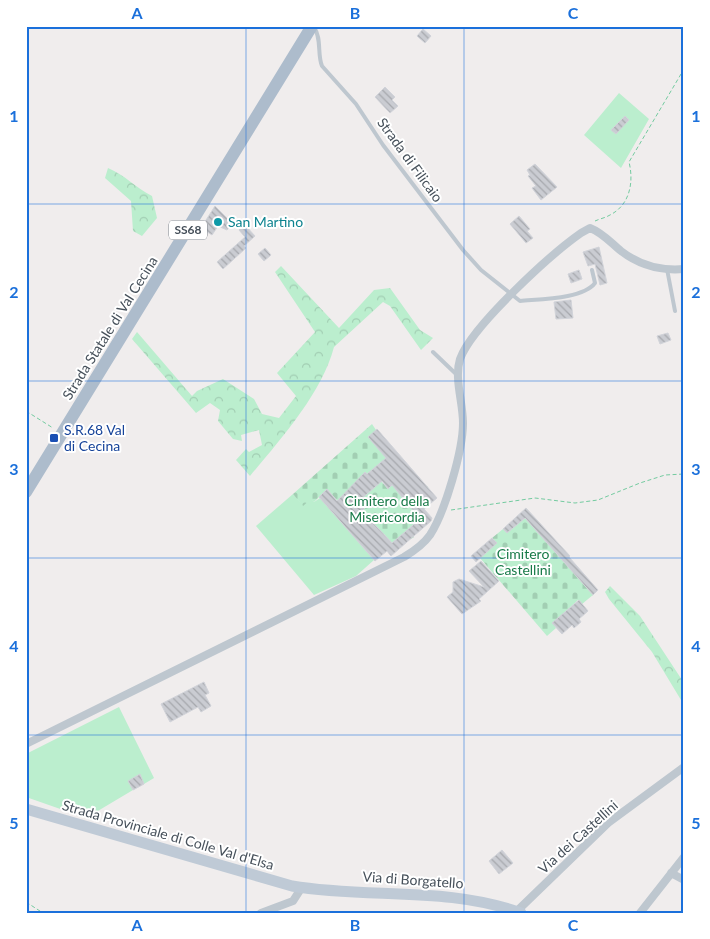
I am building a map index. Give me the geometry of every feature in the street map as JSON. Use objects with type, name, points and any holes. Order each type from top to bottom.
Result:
[{"type":"main road","name":"Strada Statale di Val Cecina","points":[[26,492],[313,26]]},
{"type":"main road","name":"Strada Provinciale di Colle Val d'Elsa","points":[[26,809],[252,875],[302,887]]},
{"type":"main road","name":"Via di Borgatello","points":[[302,887],[457,898],[492,904],[519,912]]},
{"type":"street","points":[[26,744],[404,557],[426,540],[441,511],[461,446],[463,422],[458,376],[461,358],[472,339],[511,294],[570,241],[590,228],[599,232],[621,251],[642,264],[667,269],[684,269]]},
{"type":"street","name":"Via dei Castellini","points":[[519,912],[600,830],[684,767]]},
{"type":"street","points":[[640,913],[684,857]]},
{"type":"street","points":[[671,873],[684,880]]},
{"type":"street","points":[[261,913],[294,901],[302,887]]},
{"type":"lane","name":"Strada di Filicaio","points":[[313,26],[319,39],[319,59],[322,66],[356,104],[383,145],[463,250],[481,270],[511,294]]},
{"type":"lane","points":[[667,269],[676,312]]},
{"type":"lane","points":[[511,294],[520,301],[575,294],[591,289],[595,284],[592,270]]},
{"type":"lane","points":[[433,352],[458,376]]},
{"type":"path","points":[[590,228],[593,222],[610,215],[624,204],[632,177],[629,162],[684,69]]},
{"type":"path","points":[[26,411],[63,434]]},
{"type":"path","points":[[441,511],[535,498],[575,503],[598,500],[648,480],[665,475],[684,474]]},
{"type":"path","points":[[26,902],[42,913]]},
{"type":"green space","points":[[619,93],[649,119],[621,168],[584,135]]},
{"type":"green space","points":[[108,168],[152,196],[157,218],[142,236],[133,231],[131,201],[105,178]]},
{"type":"green space","points":[[281,266],[339,328],[374,290],[390,288],[420,330],[433,338],[421,350],[390,306],[383,302],[334,347],[320,382],[310,399],[287,431],[250,476],[236,460],[246,449],[249,452],[262,445],[259,430],[241,435],[242,441],[233,439],[218,421],[220,410],[210,403],[196,413],[132,339],[137,332],[192,396],[197,391],[223,379],[254,399],[262,414],[279,418],[296,396],[277,373],[315,332],[275,272]]},
{"type":"green space","name":"Cimitero della Misericordia","points":[[372,424],[419,494],[427,486],[431,492],[412,508],[420,519],[408,529],[414,537],[411,539],[405,532],[392,543],[384,534],[377,540],[383,553],[327,489],[314,502],[311,499],[303,506],[293,494]],"holes":[[[382,462],[392,485],[388,489],[381,481],[359,499],[366,507],[362,511],[380,531],[341,499],[365,473],[367,474]]]},
{"type":"green space","points":[[293,494],[303,505],[311,498],[314,502],[320,498],[374,560],[356,576],[314,595],[256,526]]},
{"type":"green space","name":"Cimitero Castellini","points":[[525,518],[593,595],[582,604],[578,600],[553,623],[556,628],[547,636],[480,558],[497,543],[492,538],[503,529],[507,533]]},
{"type":"green space","points":[[610,586],[640,616],[684,683],[684,705],[652,652],[609,599],[605,592]]},
{"type":"green space","points":[[119,707],[154,778],[144,784],[140,775],[128,781],[133,790],[86,818],[26,797],[26,754]]},
{"type":"building","points":[[423,29],[431,36],[425,43],[417,36]]},
{"type":"building","points":[[385,87],[395,97],[392,100],[398,106],[390,113],[375,97]]},
{"type":"building","points":[[625,116],[629,120],[616,134],[611,130]]},
{"type":"building","points":[[535,164],[557,187],[541,200],[532,188],[536,186],[528,176],[530,175],[527,170]]},
{"type":"building","name":"San Martino","points":[[215,206],[232,223],[227,230],[218,226],[212,235],[201,228]]},
{"type":"building","points":[[519,216],[530,229],[527,231],[533,238],[526,243],[510,224]]},
{"type":"building","points":[[245,225],[255,236],[244,246],[246,248],[223,269],[217,262],[245,237],[239,230]]},
{"type":"building","points":[[599,247],[607,283],[600,285],[595,264],[588,266],[583,252]]},
{"type":"building","points":[[265,248],[271,255],[264,261],[258,254]]},
{"type":"building","points":[[579,270],[582,279],[571,283],[568,274]]},
{"type":"building","points":[[571,300],[573,318],[556,319],[554,302]]},
{"type":"building","points":[[668,333],[671,340],[660,344],[657,336]]},
{"type":"building","points":[[377,429],[437,498],[424,509],[432,518],[431,521],[391,556],[387,551],[375,561],[319,497],[327,489],[337,501],[365,472],[367,474],[386,458],[368,437]],"holes":[[[382,481],[388,489],[392,485],[420,519],[392,543],[362,511],[366,507],[360,500]]]},
{"type":"building","points":[[526,508],[598,590],[593,595],[525,518],[507,533],[503,529]]},
{"type":"building","points":[[492,538],[497,543],[476,562],[471,556]]},
{"type":"building","points":[[481,561],[499,581],[479,599],[481,601],[462,614],[447,597],[453,592],[453,582],[459,579],[484,587],[469,571]]},
{"type":"building","points":[[579,600],[588,611],[579,619],[581,622],[574,628],[572,625],[562,634],[552,623]]},
{"type":"building","points":[[204,682],[209,693],[205,695],[211,706],[201,712],[198,707],[170,722],[161,704]]},
{"type":"building","points":[[140,774],[144,784],[133,790],[128,781]]},
{"type":"building","points":[[502,850],[513,863],[499,874],[489,861]]},
{"type":"place","name":"San Martino","points":[[218,222]]},
{"type":"place","name":"S.R.68 Val di Cecina","points":[[54,438]]}]
